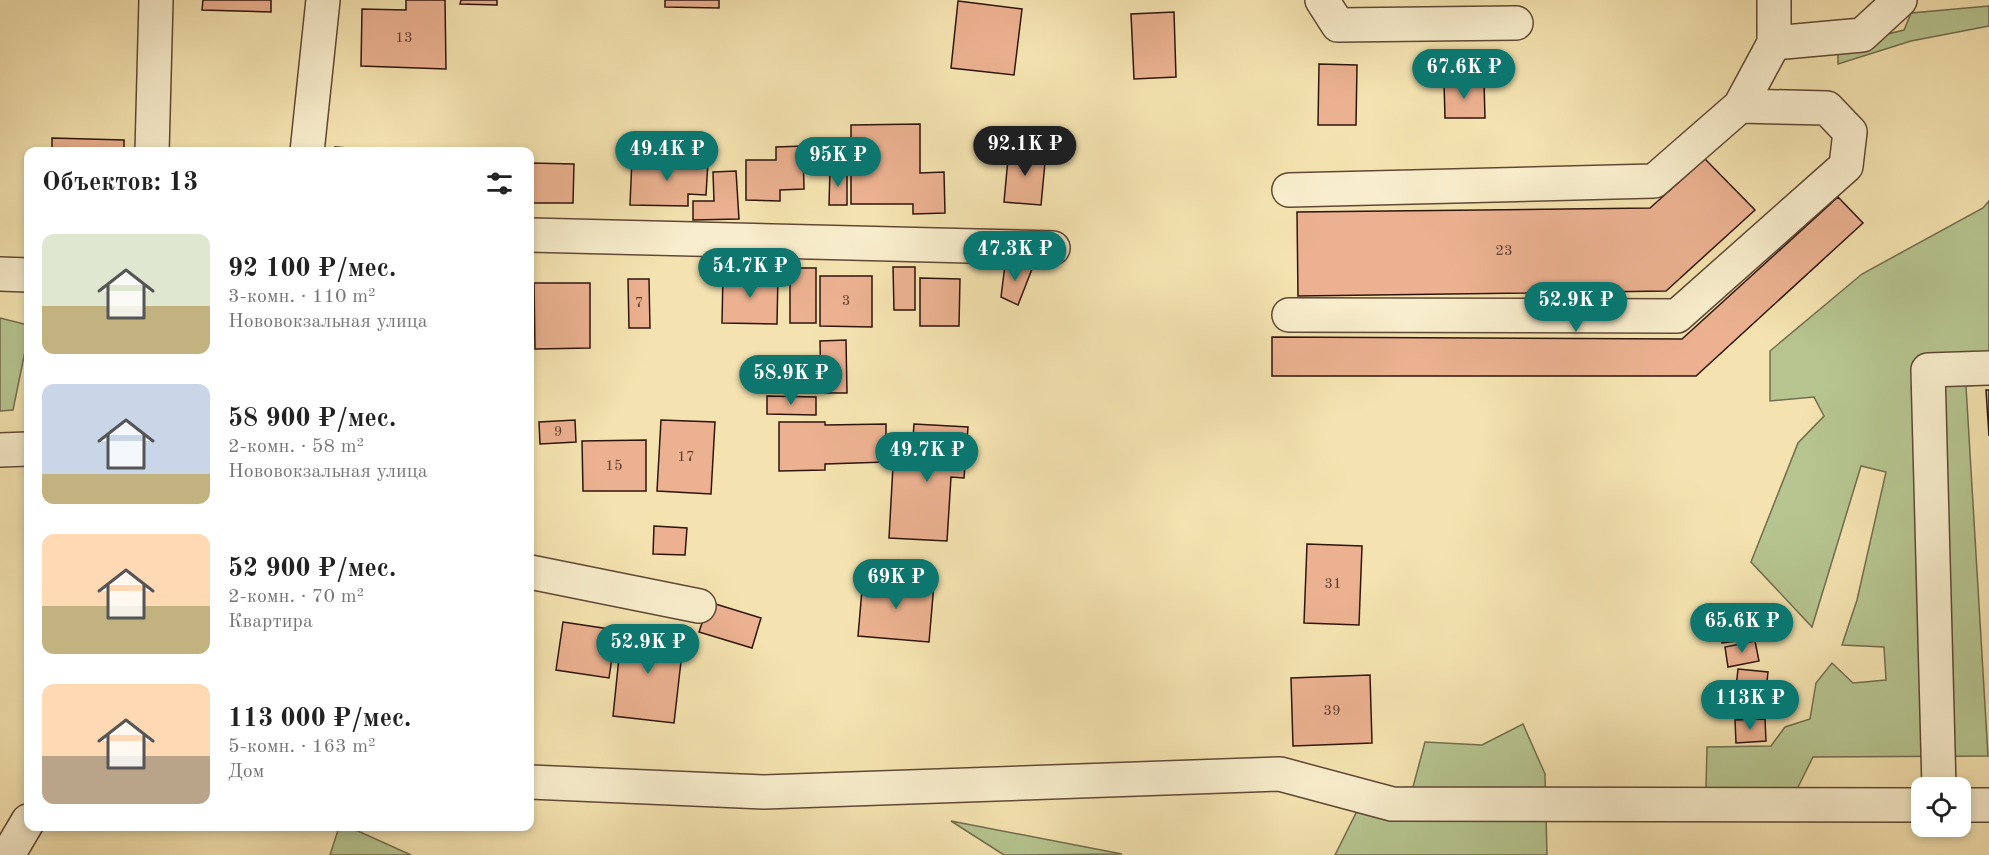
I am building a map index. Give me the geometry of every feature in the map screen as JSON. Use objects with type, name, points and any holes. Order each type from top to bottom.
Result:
[{"type":"street","points":[[152,147],[156,0]]},
{"type":"street","points":[[308,147],[323,0]]},
{"type":"street","points":[[1322,0],[1338,25],[1516,23]]},
{"type":"street","points":[[1289,190],[1654,181],[1740,105],[1774,43],[1774,0]]},
{"type":"street","points":[[1774,43],[1862,35],[1900,0]]},
{"type":"street","points":[[1289,315],[1677,316],[1846,166],[1850,132],[1827,108],[1740,105]]},
{"type":"street","points":[[534,236],[1053,248]]},
{"type":"street","points":[[0,274],[24,275]]},
{"type":"street","points":[[1939,777],[1928,370],[1989,368]]},
{"type":"street","points":[[0,450],[24,449]]},
{"type":"street","points":[[534,573],[699,606]]},
{"type":"street","points":[[534,783],[764,792],[1280,774],[1392,804],[1911,805]]},
{"type":"street","points":[[1971,805],[1989,805]]},
{"type":"street","points":[[8,855],[24,828]]},
{"type":"green space","points":[[1989,6],[1989,26],[1911,41],[1838,64],[1838,46],[1904,30],[1911,13]]},
{"type":"green space","points":[[1989,201],[1989,384],[1966,386],[1988,756],[1813,757],[1795,793],[1706,789],[1707,747],[1771,746],[1785,727],[1810,719],[1816,683],[1832,663],[1853,683],[1886,680],[1884,647],[1842,645],[1857,600],[1886,472],[1861,466],[1812,627],[1751,562],[1798,443],[1824,416],[1814,397],[1770,401],[1770,351],[1862,274],[1983,208]]},
{"type":"green space","points":[[0,318],[24,324],[24,356],[13,410],[0,411]]},
{"type":"green space","points":[[1523,724],[1545,774],[1547,855],[1335,855],[1368,789],[1413,787],[1425,742],[1482,745]]},
{"type":"green space","points":[[951,821],[1122,854],[1004,855]]},
{"type":"green space","points":[[338,831],[358,831],[411,855],[330,855]]},
{"type":"building","points":[[203,0],[271,0],[271,12],[202,10]]},
{"type":"building","points":[[406,0],[445,0],[446,69],[361,66],[362,9],[406,10]]},
{"type":"building","points":[[461,0],[497,0],[497,5],[460,4]]},
{"type":"building","points":[[665,0],[719,0],[719,8],[665,7]]},
{"type":"building","points":[[958,1],[1022,9],[1014,75],[951,68]]},
{"type":"building","points":[[1174,12],[1176,77],[1134,79],[1131,14]]},
{"type":"building","points":[[1319,64],[1357,65],[1356,125],[1318,125]]},
{"type":"building","points":[[1444,82],[1484,82],[1485,118],[1445,118]]},
{"type":"building","points":[[920,124],[920,173],[944,172],[945,213],[913,214],[913,204],[851,204],[851,125]]},
{"type":"building","points":[[52,138],[124,140],[124,147],[52,147]]},
{"type":"building","points":[[803,146],[804,189],[780,190],[780,201],[746,200],[746,160],[776,160],[776,147]]},
{"type":"building","points":[[1009,148],[1046,152],[1041,205],[1004,202]]},
{"type":"building","points":[[632,159],[708,161],[706,195],[688,194],[688,206],[630,205]]},
{"type":"building","points":[[1705,159],[1755,210],[1666,291],[1298,296],[1297,212],[1650,208]]},
{"type":"building","points":[[534,163],[574,164],[573,203],[534,203]]},
{"type":"building","points":[[830,170],[847,170],[847,205],[829,205]]},
{"type":"building","points":[[736,171],[739,219],[693,220],[693,201],[714,201],[713,172]]},
{"type":"building","points":[[1838,197],[1863,223],[1696,376],[1272,376],[1272,337],[1682,339]]},
{"type":"building","points":[[1034,264],[1018,305],[1001,297],[1005,265]]},
{"type":"building","points":[[893,267],[915,267],[915,310],[894,310]]},
{"type":"building","points":[[790,268],[816,268],[816,323],[790,323]]},
{"type":"building","points":[[723,273],[778,274],[777,324],[722,323]]},
{"type":"building","points":[[820,276],[872,276],[872,327],[820,326]]},
{"type":"building","points":[[920,278],[960,279],[959,326],[920,326]]},
{"type":"building","points":[[628,279],[649,279],[650,328],[629,328]]},
{"type":"building","points":[[534,283],[590,283],[590,348],[535,349]]},
{"type":"building","points":[[846,340],[847,393],[821,393],[820,341]]},
{"type":"building","points":[[1986,390],[1989,390],[1989,436]]},
{"type":"building","points":[[767,396],[816,397],[816,415],[767,414]]},
{"type":"building","points":[[575,420],[576,442],[540,444],[539,422]]},
{"type":"building","points":[[661,420],[715,422],[711,494],[657,491]]},
{"type":"building","points":[[779,422],[825,422],[825,425],[886,424],[886,462],[825,464],[825,470],[779,471]]},
{"type":"building","points":[[914,424],[968,427],[964,478],[951,477],[947,541],[889,538],[893,466],[911,467]]},
{"type":"building","points":[[646,440],[646,491],[583,491],[582,441]]},
{"type":"building","points":[[654,526],[687,528],[685,555],[653,554]]},
{"type":"building","points":[[1307,544],[1362,546],[1359,625],[1304,623]]},
{"type":"building","points":[[863,578],[934,584],[929,642],[858,636]]},
{"type":"building","points":[[709,602],[761,618],[752,648],[699,632]]},
{"type":"building","points":[[563,622],[616,630],[609,678],[556,670]]},
{"type":"building","points":[[622,628],[684,635],[674,723],[613,716]]},
{"type":"building","points":[[1742,628],[1744,640],[1722,643],[1721,630]]},
{"type":"building","points":[[1755,641],[1759,661],[1728,667],[1725,647]]},
{"type":"building","points":[[1738,669],[1768,672],[1766,691],[1736,688]]},
{"type":"building","points":[[1370,675],[1372,743],[1293,746],[1291,678]]},
{"type":"building","points":[[1766,700],[1766,714],[1740,715],[1740,701]]},
{"type":"building","points":[[1765,719],[1766,741],[1736,743],[1735,720]]}]
